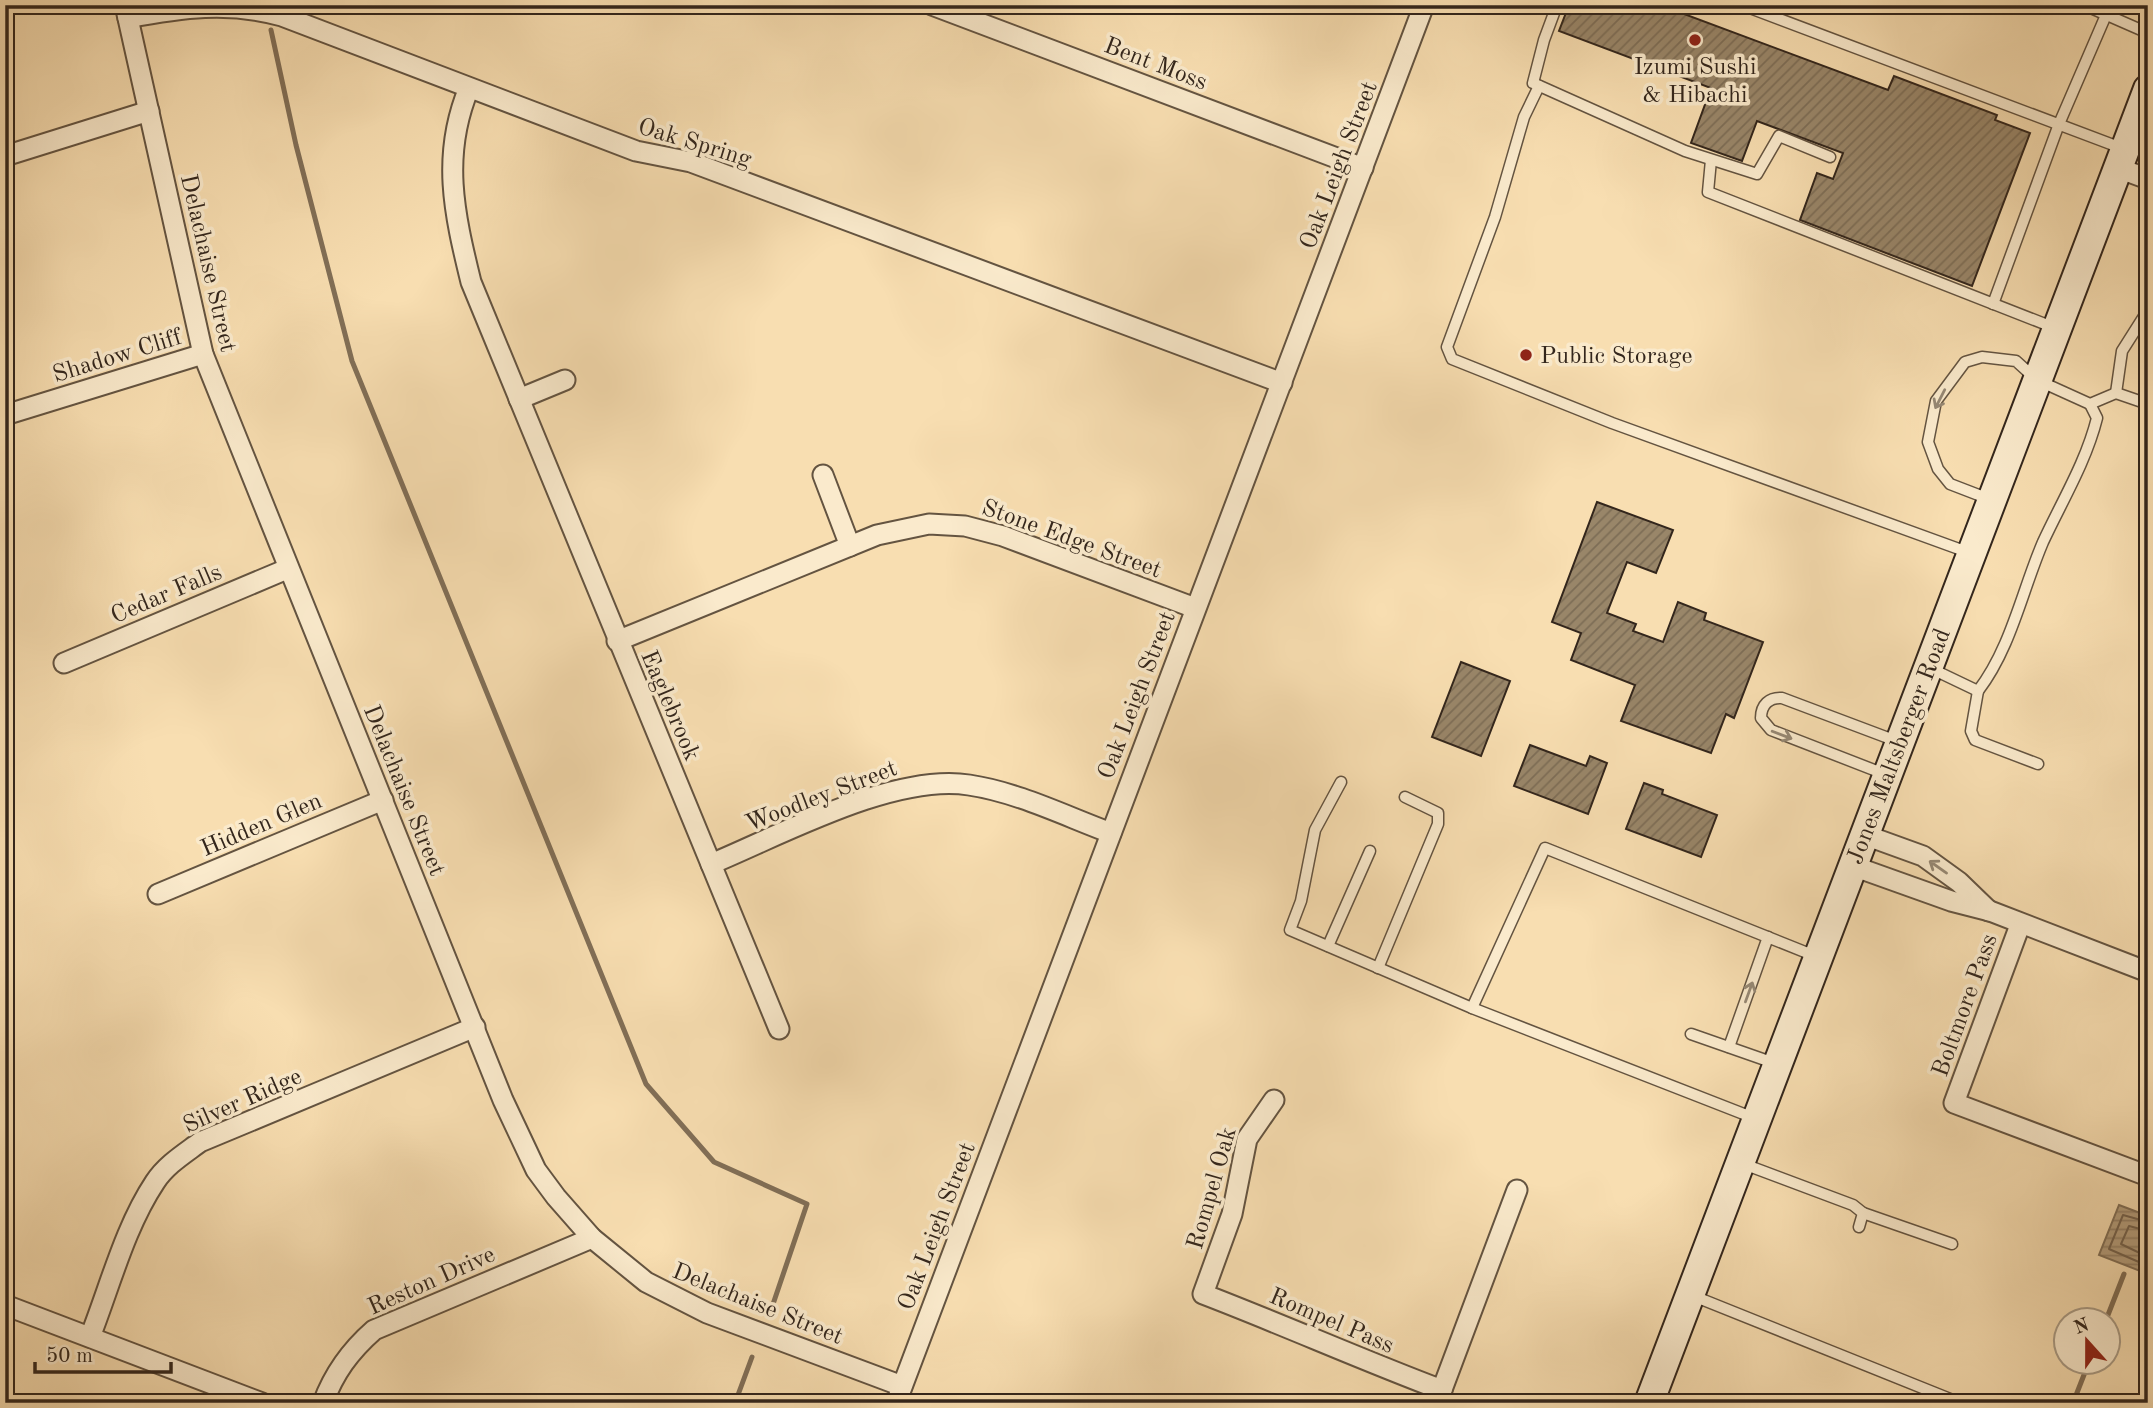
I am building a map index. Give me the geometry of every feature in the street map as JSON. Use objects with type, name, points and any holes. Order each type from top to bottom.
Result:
[{"type":"main road","name":"Jones Maltsberger Road","points":[[1649,1403],[2146,99]]},
{"type":"street","name":"Oak Spring","points":[[126,12],[211,5],[260,10],[636,151],[691,162],[1282,383]]},
{"type":"street","name":"Bent Moss","points":[[932,5],[1363,167]]},
{"type":"street","name":"Oak Leigh Street","points":[[899,1394],[1424,5]]},
{"type":"street","name":"Delachaise Street","points":[[126,12],[203,354],[287,569],[503,1100],[536,1170],[592,1238],[618,1262],[675,1299],[899,1394]]},
{"type":"street","name":"Eaglebrook","points":[[469,88],[455,128],[451,178],[471,282],[779,1029]]},
{"type":"street","points":[[5,156],[149,111]]},
{"type":"street","points":[[2121,159],[2148,179]]},
{"type":"street","name":"Shadow Cliff","points":[[5,415],[203,354]]},
{"type":"street","points":[[519,399],[565,380]]},
{"type":"street","points":[[823,475],[850,546]]},
{"type":"street","name":"Stone Edge Street","points":[[617,641],[850,546],[911,526],[965,526],[1003,536],[1195,608]]},
{"type":"street","name":"Cedar Falls","points":[[64,663],[287,569]]},
{"type":"street","name":"Woodley Street","points":[[711,864],[878,795],[933,783],[970,785],[1004,794],[1111,833]]},
{"type":"street","name":"Hidden Glen","points":[[158,894],[383,800]]},
{"type":"street","points":[[1865,835],[1923,856],[1990,911]]},
{"type":"street","points":[[1853,866],[1951,901],[1990,911],[2020,925],[2148,972]]},
{"type":"street","name":"Boltmore Pass","points":[[2020,925],[1954,1103],[2148,1176]]},
{"type":"street","name":"Silver Ridge","points":[[90,1337],[135,1218],[156,1180],[175,1160],[200,1142],[475,1027]]},
{"type":"street","name":"Rompel Oak","points":[[1203,1294],[1232,1214],[1247,1139],[1264,1110],[1274,1100]]},
{"type":"street","points":[[1440,1396],[1517,1190]]},
{"type":"street","name":"Reston Drive","points":[[323,1403],[332,1379],[354,1347],[374,1330],[592,1238]]},
{"type":"street","name":"Rompel Pass","points":[[1203,1294],[1291,1328],[1440,1396]]},
{"type":"street","points":[[5,1305],[262,1403]]},
{"type":"lane","points":[[1557,5],[1544,40],[1533,83],[1711,160],[1757,174],[1779,136],[1830,157]]},
{"type":"lane","points":[[1742,5],[2059,124],[2121,159]]},
{"type":"lane","points":[[1771,16],[1775,5]]},
{"type":"lane","points":[[2084,5],[2148,33]]},
{"type":"lane","points":[[1993,304],[2059,124],[2106,15]]},
{"type":"lane","points":[[1539,86],[1524,117],[1495,217],[1447,346],[1452,359],[1612,423],[1971,553]]},
{"type":"lane","points":[[1711,160],[1708,192],[2057,329]]},
{"type":"lane","points":[[2116,393],[2122,351],[2148,310]]},
{"type":"lane","points":[[1992,500],[1950,484],[1938,469],[1928,442],[1936,401],[1965,362],[1982,357],[2016,360],[2037,380],[2090,404],[2097,418],[2091,442],[2043,543],[1995,669],[1978,691],[1971,731],[1975,740],[2038,764]]},
{"type":"lane","points":[[2090,404],[2116,393],[2148,404]]},
{"type":"lane","points":[[1928,667],[1978,691]]},
{"type":"lane","points":[[1887,775],[1771,730],[1761,718],[1763,707],[1771,699],[1782,698],[1899,743]]},
{"type":"lane","points":[[1341,782],[1315,831],[1301,901],[1290,930],[1472,1009],[1757,1119]]},
{"type":"lane","points":[[1378,968],[1438,824],[1438,813],[1405,797]]},
{"type":"lane","points":[[1472,1009],[1545,848],[1818,957]]},
{"type":"lane","points":[[1328,947],[1370,851]]},
{"type":"lane","points":[[1729,1047],[1768,937]]},
{"type":"lane","points":[[1691,1034],[1778,1064]]},
{"type":"lane","points":[[1740,1163],[1853,1205],[1863,1213],[1952,1244]]},
{"type":"lane","points":[[1859,1227],[1863,1213]]},
{"type":"lane","points":[[1690,1295],[1960,1403]]},
{"type":"water","points":[[2119,1205],[2148,1216],[2148,1274],[2099,1255]]},
{"type":"building","points":[[1569,5],[1660,5],[1888,90],[1894,76],[1997,115],[1995,120],[2030,133],[1972,286],[1800,220],[1817,173],[1833,179],[1843,153],[1757,121],[1742,161],[1691,143],[1711,88],[1559,31]]},
{"type":"building","points":[[1597,502],[1673,530],[1656,573],[1627,562],[1607,613],[1636,624],[1633,631],[1663,642],[1678,602],[1706,613],[1704,620],[1763,642],[1734,718],[1726,714],[1711,753],[1621,721],[1635,685],[1571,660],[1581,633],[1552,622]]},
{"type":"building","points":[[1461,662],[1510,681],[1481,756],[1432,737]]},
{"type":"building","points":[[1530,745],[1586,766],[1590,756],[1607,763],[1588,814],[1514,786]]},
{"type":"building","points":[[1644,783],[1663,790],[1662,794],[1717,815],[1701,857],[1626,829]]},
{"type":"waterway","points":[[271,30],[296,145],[352,361],[646,1084],[714,1162],[807,1204],[770,1313]]},
{"type":"waterway","points":[[2111,1306],[2124,1274]]},
{"type":"waterway","points":[[735,1403],[752,1357]]},
{"type":"waterway","points":[[2073,1403],[2084,1376]]},
{"type":"place","name":"Izumi Sushi & Hibachi","points":[[1695,40]]},
{"type":"place","name":"Public Storage","points":[[1526,355]]}]
